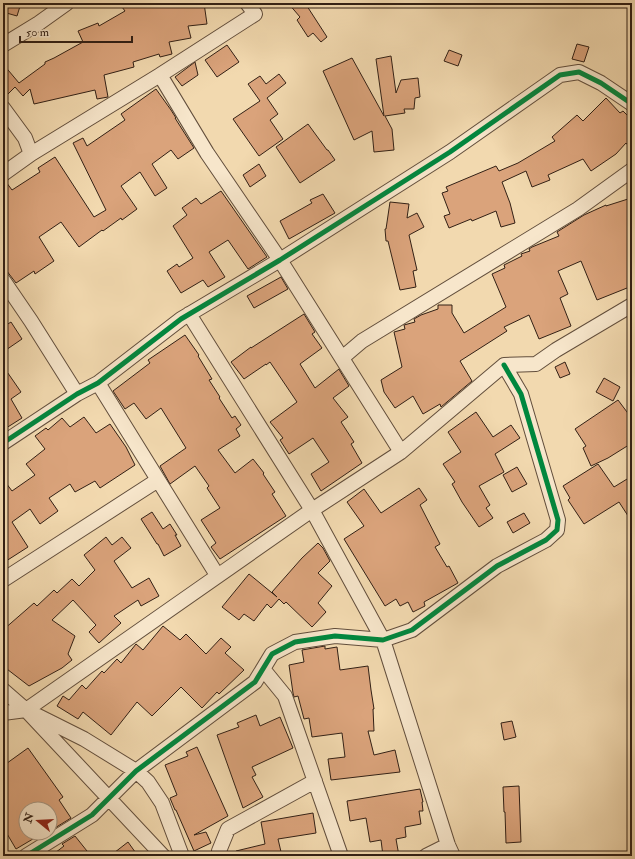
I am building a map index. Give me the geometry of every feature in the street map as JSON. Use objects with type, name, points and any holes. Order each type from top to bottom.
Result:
[{"type":"street","points":[[3,45],[39,23],[67,3]]},
{"type":"street","points":[[3,174],[31,154],[160,75],[255,14],[247,3]]},
{"type":"street","points":[[3,443],[77,394],[98,383],[189,314],[280,260],[450,152],[560,75],[579,72],[601,83],[632,104]]},
{"type":"street","points":[[160,75],[207,153],[280,260],[402,452]]},
{"type":"street","points":[[3,108],[25,138],[31,154]]},
{"type":"street","points":[[342,358],[362,341],[578,209],[632,170]]},
{"type":"street","points":[[3,280],[31,320],[77,394]]},
{"type":"street","points":[[3,713],[26,710],[217,575],[312,510],[402,452],[504,365],[536,364],[556,350],[632,305]]},
{"type":"street","points":[[189,314],[312,510],[383,640],[451,851],[426,856]]},
{"type":"street","points":[[26,856],[92,815],[136,771],[256,682],[272,654],[295,642],[335,636],[383,640],[412,630],[497,566],[546,540],[557,530],[558,520],[521,394],[504,365]]},
{"type":"street","points":[[98,383],[217,575]]},
{"type":"street","points":[[3,580],[158,480]]},
{"type":"street","points":[[263,669],[285,696],[341,856]]},
{"type":"street","points":[[3,690],[26,710],[163,856]]},
{"type":"street","points":[[26,710],[84,740],[136,771],[148,782],[162,803],[182,856]]},
{"type":"street","points":[[220,856],[219,851],[228,829],[315,781]]},
{"type":"building","points":[[3,3],[21,3],[17,16],[3,12]]},
{"type":"building","points":[[119,3],[204,3],[207,24],[188,26],[191,38],[169,42],[172,54],[160,57],[159,54],[133,62],[134,67],[104,75],[108,97],[97,99],[95,90],[34,104],[30,89],[23,96],[15,87],[3,99],[3,64],[19,83],[45,64],[45,62],[83,42],[78,31],[98,23],[99,26],[125,11]]},
{"type":"building","points":[[288,3],[305,3],[327,37],[321,42],[313,33],[308,37],[297,20],[300,17]]},
{"type":"building","points":[[577,44],[589,47],[584,62],[572,59]]},
{"type":"building","points":[[227,45],[239,62],[217,77],[205,60]]},
{"type":"building","points":[[449,50],[462,55],[458,66],[444,61]]},
{"type":"building","points":[[391,56],[396,93],[401,80],[418,78],[420,97],[415,98],[414,109],[404,109],[405,113],[385,116],[392,129],[394,150],[374,152],[372,131],[354,140],[323,71],[352,58],[384,116],[376,59]]},
{"type":"building","points":[[195,62],[198,75],[182,86],[175,77]]},
{"type":"building","points":[[279,74],[286,83],[267,98],[278,114],[270,120],[283,139],[259,156],[233,119],[260,101],[248,84],[260,76],[266,84]]},
{"type":"building","points":[[156,89],[171,110],[194,148],[178,159],[171,150],[152,164],[167,188],[155,196],[140,172],[121,186],[137,209],[122,220],[121,218],[103,231],[102,230],[79,247],[61,222],[39,237],[54,261],[35,274],[34,271],[16,283],[3,266],[3,182],[6,182],[12,190],[40,172],[38,168],[55,157],[94,217],[106,210],[73,143],[83,138],[87,146],[125,120],[121,114]]},
{"type":"building","points":[[606,98],[620,113],[623,111],[632,120],[632,150],[626,143],[616,154],[591,171],[583,159],[548,175],[550,180],[532,187],[526,171],[502,182],[510,203],[515,223],[501,227],[496,211],[472,221],[471,219],[449,228],[444,216],[450,214],[442,193],[448,191],[446,187],[496,166],[499,171],[518,163],[555,141],[552,137],[577,115],[583,121]]},
{"type":"building","points":[[308,124],[335,160],[300,183],[276,147]]},
{"type":"building","points":[[259,164],[266,176],[250,187],[243,175]]},
{"type":"building","points":[[221,191],[267,257],[248,269],[228,240],[209,252],[225,277],[208,287],[203,280],[181,293],[167,271],[177,264],[179,267],[193,258],[173,226],[187,215],[182,208],[196,198],[201,204]]},
{"type":"building","points":[[323,194],[335,213],[289,239],[280,221],[312,203],[310,200]]},
{"type":"building","points":[[628,199],[632,212],[632,286],[597,300],[581,261],[558,271],[568,294],[560,298],[571,326],[539,339],[529,315],[504,327],[507,331],[460,361],[472,381],[441,407],[440,404],[423,414],[413,396],[395,408],[384,392],[381,380],[402,367],[394,332],[405,329],[404,325],[415,322],[414,319],[421,315],[438,309],[438,305],[452,305],[452,313],[464,333],[506,307],[492,274],[505,268],[504,265],[522,256],[521,254],[530,251],[529,249],[532,247],[559,236],[557,232],[584,215],[606,205]]},
{"type":"building","points":[[390,202],[409,204],[407,218],[417,213],[424,227],[409,235],[417,270],[413,271],[416,287],[400,290],[388,241],[386,241],[385,229]]},
{"type":"building","points":[[281,277],[288,289],[254,308],[247,296]]},
{"type":"building","points":[[304,314],[315,332],[312,334],[322,348],[300,364],[315,388],[339,369],[349,386],[333,398],[348,417],[341,422],[354,442],[351,444],[362,463],[321,491],[311,474],[329,462],[313,438],[289,454],[280,440],[283,438],[270,422],[297,402],[270,362],[244,379],[231,362],[251,347]]},
{"type":"building","points":[[11,322],[22,339],[3,352],[3,327]]},
{"type":"building","points":[[185,335],[199,355],[198,356],[212,379],[209,380],[220,397],[219,398],[232,418],[235,416],[241,425],[236,429],[240,436],[218,450],[235,473],[253,459],[264,473],[263,474],[275,492],[272,494],[286,516],[220,559],[211,547],[216,543],[201,520],[220,508],[207,488],[209,486],[195,466],[170,484],[160,466],[186,448],[161,408],[146,419],[134,403],[125,409],[113,391],[150,363],[148,360]]},
{"type":"building","points":[[565,362],[570,374],[560,378],[555,367]]},
{"type":"building","points":[[3,366],[21,392],[11,399],[22,418],[3,430]]},
{"type":"building","points":[[604,378],[620,387],[613,401],[596,392]]},
{"type":"building","points":[[618,400],[630,416],[628,417],[632,424],[632,443],[608,458],[591,466],[583,448],[586,446],[575,429]]},
{"type":"building","points":[[476,412],[493,437],[511,425],[520,438],[495,454],[504,472],[479,486],[490,505],[486,508],[493,518],[479,527],[462,502],[452,484],[455,482],[443,464],[461,452],[448,432]]},
{"type":"building","points":[[84,417],[96,433],[110,424],[126,447],[135,465],[100,488],[95,481],[75,492],[70,484],[49,498],[58,511],[40,524],[30,509],[12,522],[28,547],[3,563],[3,479],[12,491],[35,475],[26,464],[45,449],[35,436],[46,428],[48,430],[62,418],[70,427]]},
{"type":"building","points":[[598,464],[614,487],[632,476],[632,522],[619,502],[584,524],[568,500],[570,498],[563,486]]},
{"type":"building","points":[[517,467],[527,484],[512,492],[503,475]]},
{"type":"building","points":[[419,488],[427,500],[420,505],[440,544],[435,547],[447,567],[449,566],[458,583],[424,602],[425,606],[413,612],[408,602],[400,606],[396,599],[385,606],[344,539],[364,526],[347,502],[364,489],[381,513]]},
{"type":"building","points":[[152,512],[163,529],[170,524],[177,535],[175,535],[181,546],[164,556],[158,544],[141,519]]},
{"type":"building","points":[[524,513],[530,523],[513,533],[507,522]]},
{"type":"building","points":[[106,537],[112,545],[122,537],[131,548],[114,561],[132,588],[149,578],[159,596],[141,606],[138,600],[114,616],[121,623],[99,643],[89,632],[96,625],[73,600],[52,620],[75,636],[68,654],[72,660],[62,668],[29,686],[3,666],[3,630],[34,603],[37,606],[54,590],[57,593],[72,579],[79,586],[95,570],[84,555]]},
{"type":"building","points":[[318,543],[323,548],[330,561],[318,573],[332,586],[318,603],[326,612],[312,627],[286,602],[284,604],[279,599],[271,608],[267,604],[254,621],[244,614],[239,620],[222,607],[249,574],[277,597],[272,592],[302,558]]},
{"type":"building","points":[[163,626],[180,640],[186,634],[206,654],[221,638],[231,647],[225,653],[244,670],[219,694],[217,692],[202,708],[181,687],[152,716],[137,702],[111,735],[83,712],[78,719],[57,706],[63,696],[69,700],[82,685],[86,689],[102,671],[104,673],[117,659],[121,663],[136,644],[143,650]]},
{"type":"building","points":[[325,646],[325,649],[337,647],[340,670],[368,666],[374,709],[374,731],[368,731],[374,755],[395,750],[400,772],[331,780],[328,759],[345,757],[342,733],[312,737],[309,718],[304,719],[298,696],[294,697],[289,665],[304,662],[302,650]]},
{"type":"building","points":[[256,715],[260,726],[280,717],[293,748],[252,767],[256,775],[252,777],[263,797],[243,808],[217,735],[239,727],[237,723]]},
{"type":"building","points":[[512,721],[516,737],[504,740],[501,723]]},
{"type":"building","points":[[197,747],[228,816],[194,835],[206,832],[211,843],[194,851],[170,798],[177,795],[165,765],[188,756],[186,752]]},
{"type":"building","points":[[28,748],[63,797],[59,800],[71,818],[58,826],[58,801],[18,801],[18,841],[30,841],[16,849],[3,827],[3,766]]},
{"type":"building","points":[[519,786],[521,842],[506,843],[503,787]]},
{"type":"building","points":[[420,789],[423,802],[423,811],[419,811],[421,824],[405,827],[406,837],[396,839],[399,856],[383,856],[381,840],[370,842],[366,818],[350,821],[347,801]]},
{"type":"building","points":[[313,813],[316,833],[278,839],[282,856],[236,856],[236,851],[265,844],[261,822]]},
{"type":"building","points":[[75,836],[91,856],[51,856],[64,846],[62,844]]},
{"type":"building","points":[[128,842],[138,856],[110,856]]},
{"type":"cycle path","points":[[3,443],[77,394],[98,383],[181,319],[280,260],[450,152],[560,75],[579,72],[601,83],[632,104]]},
{"type":"cycle path","points":[[26,856],[92,815],[136,771],[255,682],[272,654],[295,642],[335,636],[383,640],[412,630],[497,566],[546,540],[557,530],[558,520],[521,394],[504,365]]}]
